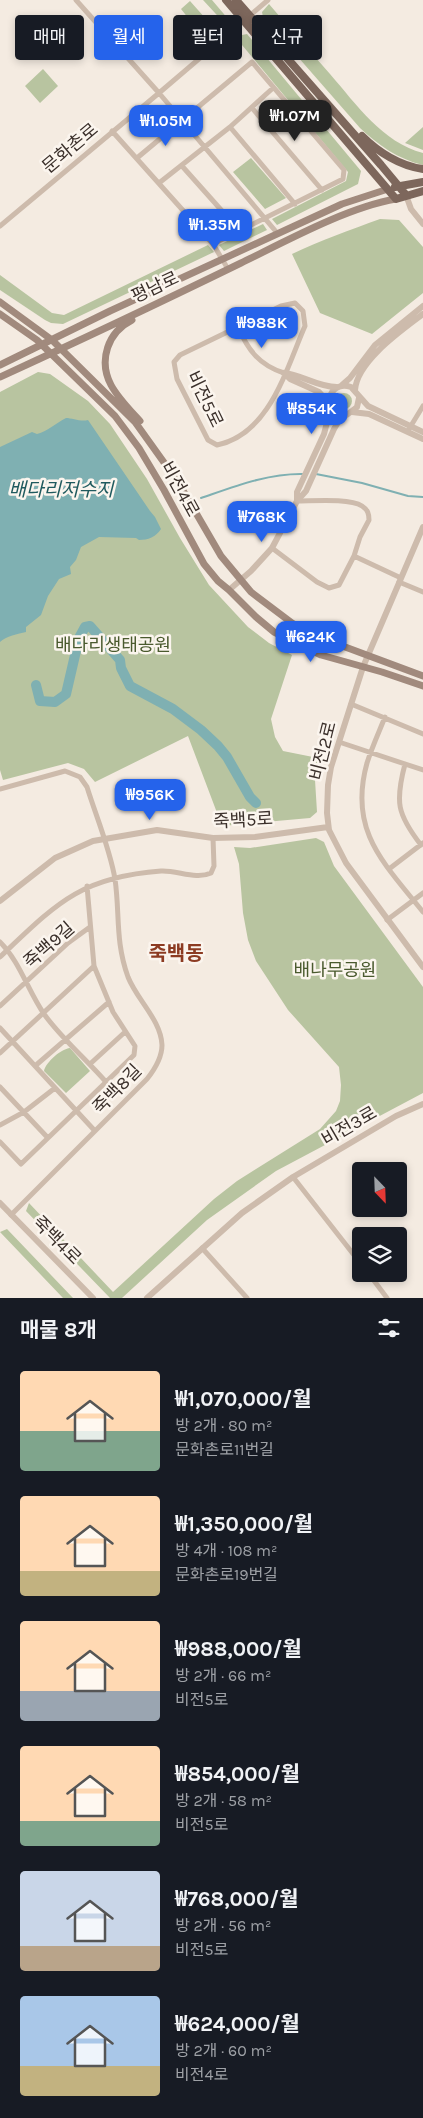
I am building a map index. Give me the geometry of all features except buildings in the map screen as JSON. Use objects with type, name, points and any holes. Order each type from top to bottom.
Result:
[{"type":"main road","points":[[226,0],[247,18],[339,116],[406,196]]},
{"type":"main road","points":[[236,0],[247,18],[396,199],[423,191]]},
{"type":"main road","points":[[339,116],[367,141],[387,155],[402,163],[423,169]]},
{"type":"main road","points":[[388,188],[423,182]]},
{"type":"main road","name":"평남로","points":[[0,366],[342,204],[388,188]]},
{"type":"main road","name":"평남로","points":[[0,377],[345,215],[396,199]]},
{"type":"main road","points":[[146,436],[140,421],[110,383],[105,364],[106,350],[120,326],[166,304],[181,292]]},
{"type":"main road","points":[[0,302],[52,340]]},
{"type":"main road","points":[[0,314],[42,345],[51,354]]},
{"type":"main road","name":"비전4로","points":[[52,340],[118,404],[146,436],[178,482],[221,556],[251,592],[292,623],[313,635],[423,676]]},
{"type":"main road","name":"비전4로","points":[[51,354],[115,416],[128,432],[164,490],[200,557],[218,582],[229,590],[243,606],[274,632],[321,655],[423,686]]},
{"type":"street","points":[[76,0],[183,120],[278,234]]},
{"type":"street","name":"문화촌로","points":[[0,226],[268,0]]},
{"type":"street","points":[[137,158],[252,62],[344,170],[343,179],[213,244]]},
{"type":"street","points":[[159,183],[230,127],[273,88]]},
{"type":"street","points":[[252,108],[322,190]]},
{"type":"street","points":[[230,127],[295,204]]},
{"type":"street","points":[[112,131],[213,244],[228,270]]},
{"type":"street","points":[[182,166],[239,230]]},
{"type":"street","points":[[406,196],[411,209],[423,224]]},
{"type":"street","points":[[396,199],[411,209]]},
{"type":"street","name":"비전5로","points":[[295,303],[303,311],[305,326],[284,373],[266,411],[253,426],[225,444],[217,445],[208,440],[176,379],[174,362],[180,355],[281,306],[295,303]]},
{"type":"street","points":[[229,590],[272,548],[297,501],[307,490],[331,405],[330,394],[350,378],[375,345],[423,306]]},
{"type":"street","points":[[355,390],[356,382],[361,373],[376,354],[423,314]]},
{"type":"street","points":[[238,327],[248,349],[257,359],[272,369],[295,374],[318,385],[347,385],[355,390],[359,398],[368,406],[423,439]]},
{"type":"street","points":[[284,373],[290,379],[318,392],[340,414],[369,414],[409,429],[423,432]]},
{"type":"street","points":[[297,501],[298,490],[340,419],[357,407],[359,398]]},
{"type":"street","points":[[409,429],[423,406]]},
{"type":"street","points":[[272,548],[317,582],[330,588],[339,585],[369,520],[366,509],[361,505],[346,502],[297,501]]},
{"type":"street","name":"비전2로","points":[[423,528],[367,656],[339,742],[328,785],[328,827],[346,863],[423,967]]},
{"type":"street","points":[[354,556],[423,592]]},
{"type":"street","points":[[351,704],[384,716],[423,734]]},
{"type":"street","points":[[384,716],[370,754],[361,794],[362,816],[368,835],[389,869],[423,912]]},
{"type":"street","points":[[339,742],[370,754],[423,770]]},
{"type":"street","points":[[389,869],[422,844],[404,822],[400,808],[399,792],[404,764]]},
{"type":"street","name":"죽백8길","points":[[0,789],[65,771],[80,777],[87,787],[115,878],[118,930],[122,957],[137,997],[153,1018],[160,1032],[162,1046],[156,1069],[11,1215]]},
{"type":"street","name":"죽백5로","points":[[0,901],[55,858],[103,838],[157,830],[213,838],[255,837],[328,827]]},
{"type":"street","name":"죽백9길","points":[[0,957],[45,914],[65,898],[87,886],[115,878],[163,871],[206,876],[213,870],[213,838]]},
{"type":"street","name":"죽백9길","points":[[0,1142],[21,1164],[134,1055],[135,1046],[108,1002],[94,966],[87,886]]},
{"type":"street","points":[[387,920],[423,893]]},
{"type":"street","name":"죽백9길","points":[[0,1006],[68,943],[90,927]]},
{"type":"street","name":"죽백9길","points":[[0,942],[8,950],[44,1014],[67,1040]]},
{"type":"street","points":[[0,1053],[94,966]]},
{"type":"street","points":[[35,1066],[67,1040],[108,1002]]},
{"type":"street","points":[[0,1028],[95,1131]]},
{"type":"street","points":[[90,1064],[125,1032]]},
{"type":"street","points":[[67,1040],[106,1082]]},
{"type":"street","points":[[0,1087],[48,1138]]},
{"type":"street","points":[[0,1125],[24,1112],[55,1088]]},
{"type":"street","name":"비전3로","points":[[147,1298],[242,1213],[293,1177],[396,1116],[423,1104]]},
{"type":"street","points":[[293,1177],[352,1252]]},
{"type":"street","name":"죽백4로","points":[[0,1204],[92,1298]]},
{"type":"street","points":[[202,1248],[246,1298]]},
{"type":"street","points":[[375,1282],[388,1298]]},
{"type":"green space","points":[[203,0],[212,0],[225,15],[217,15]]},
{"type":"green space","points":[[190,1],[202,15],[186,15],[181,9]]},
{"type":"green space","points":[[269,4],[278,15],[263,15],[262,12]]},
{"type":"green space","points":[[247,34],[252,40],[252,57],[242,45],[242,35]]},
{"type":"green space","points":[[255,60],[269,60],[361,171],[358,184],[277,225],[272,219],[346,181],[348,172]]},
{"type":"green space","points":[[301,60],[317,60],[371,121],[408,148],[423,153],[423,165],[389,151],[360,128]]},
{"type":"green space","points":[[43,69],[58,86],[40,103],[25,86]]},
{"type":"green space","points":[[423,127],[423,150],[405,143]]},
{"type":"green space","points":[[251,158],[286,198],[265,209],[233,172]]},
{"type":"green space","points":[[380,219],[399,220],[423,247],[423,293],[372,334],[320,313],[292,254]]},
{"type":"green space","points":[[263,224],[267,230],[224,251],[219,245]]},
{"type":"green space","points":[[208,245],[214,252],[63,324],[51,323],[45,320],[0,290],[0,275],[52,313],[64,315]]},
{"type":"green space","name":"배다리생태공원","points":[[38,372],[50,374],[88,401],[110,424],[147,479],[209,585],[248,627],[269,643],[292,655],[271,719],[275,737],[283,751],[318,758],[315,780],[317,812],[310,818],[222,826],[188,736],[95,782],[84,769],[68,763],[3,780],[0,770],[0,392]]},
{"type":"green space","points":[[341,393],[347,393],[352,398],[350,407],[341,409],[336,404],[336,398]]},
{"type":"green space","name":"배나무공원","points":[[316,838],[324,842],[334,866],[423,987],[423,1093],[276,1171],[207,1220],[122,1298],[110,1298],[26,1211],[29,1203],[113,1292],[214,1199],[237,1181],[320,1129],[336,1111],[340,1101],[339,1067],[288,1010],[256,961],[248,940],[243,913],[239,864],[234,847],[250,848]]},
{"type":"green space","points":[[70,1048],[90,1071],[66,1093],[44,1071],[54,1056]]},
{"type":"green space","points":[[7,1229],[73,1298],[63,1298],[0,1232]]},
{"type":"water","name":"배다리저수지","points":[[66,418],[82,421],[88,420],[155,517],[161,529],[152,538],[139,540],[136,538],[99,537],[81,547],[76,560],[70,567],[71,574],[59,579],[48,596],[41,615],[26,627],[26,632],[0,642],[0,447],[32,432],[41,433]]},
{"type":"waterway","points":[[201,498],[264,478],[304,474]]},
{"type":"waterway","points":[[316,474],[362,483],[408,496],[423,497]]},
{"type":"waterway","points":[[36,685],[40,701],[55,702],[66,694],[79,638],[85,627],[90,626],[120,660],[121,668],[130,686],[173,709],[201,730],[227,757],[250,797],[256,803]]},
{"type":"district","name":"죽백동","points":[[176,953]]}]
